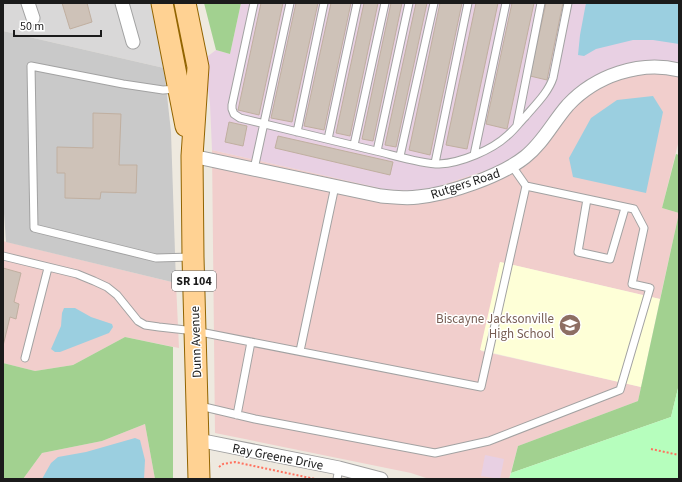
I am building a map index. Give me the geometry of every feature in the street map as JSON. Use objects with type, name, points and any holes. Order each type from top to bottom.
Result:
[{"type":"main road","name":"Dunn Avenue","points":[[162,3],[192,156]]},
{"type":"main road","name":"Dunn Avenue","points":[[185,3],[198,67],[192,156],[199,479]]},
{"type":"street","points":[[28,3],[33,18]]},
{"type":"street","points":[[122,3],[133,42]]},
{"type":"street","name":"Rutgers Road","points":[[192,156],[381,196],[399,198],[436,195],[487,178],[512,166],[526,157],[536,147],[569,104],[599,81],[618,73],[637,68],[656,67],[679,70]]},
{"type":"street","name":"Ray Greene Drive","points":[[198,440],[338,474],[381,479]]},
{"type":"lane","points":[[254,3],[232,109],[232,112],[236,116],[377,151],[435,163],[452,162],[474,155],[497,144],[509,135],[540,100],[552,82],[568,3]]},
{"type":"lane","points":[[254,169],[290,3]]},
{"type":"lane","points":[[297,132],[324,3]]},
{"type":"lane","points":[[328,139],[357,3]]},
{"type":"lane","points":[[354,145],[385,3]]},
{"type":"lane","points":[[377,151],[409,3]]},
{"type":"lane","points":[[400,156],[434,3]]},
{"type":"lane","points":[[435,163],[468,3]]},
{"type":"lane","points":[[474,155],[506,3]]},
{"type":"lane","points":[[517,126],[541,3]]},
{"type":"lane","points":[[179,89],[163,90],[123,84],[31,66],[34,228],[156,258],[193,257]]},
{"type":"lane","points":[[197,405],[237,415],[435,453],[489,441],[620,390],[650,288],[632,284],[644,228],[634,209],[526,186],[512,166]]},
{"type":"lane","points":[[300,351],[335,186]]},
{"type":"lane","points":[[3,256],[77,274],[107,287],[118,295],[138,321],[145,325],[195,331],[481,387],[526,186]]},
{"type":"lane","points":[[587,199],[578,252],[610,259],[625,208]]},
{"type":"lane","points":[[25,358],[48,268]]},
{"type":"lane","points":[[237,415],[251,342]]},
{"type":"path","points":[[651,449],[679,455]]},
{"type":"path","points":[[218,467],[223,464],[235,462],[315,479]]},
{"type":"shaded area","points":[[3,3],[150,3],[159,35],[164,68],[3,31]]},
{"type":"shaded area","points":[[241,3],[679,3],[679,63],[666,61],[636,62],[611,69],[584,83],[565,99],[534,140],[514,157],[490,169],[436,187],[410,191],[384,189],[212,150],[210,104],[204,59],[216,50],[230,54]]},
{"type":"shaded area","points":[[3,31],[164,68],[171,132],[176,283],[6,242],[3,199]]},
{"type":"shaded area","points":[[666,61],[679,63],[679,140],[662,208],[679,213],[660,299],[500,262],[481,351],[641,387],[638,401],[518,446],[509,479],[429,479],[411,473],[215,433],[212,150],[384,189],[410,191],[436,187],[490,169],[551,116],[565,99],[584,83],[611,69],[636,62]]},
{"type":"shaded area","points":[[3,241],[176,283],[179,348],[125,337],[73,365],[35,371],[3,363]]},
{"type":"shaded area","name":"Biscayne Jacksonville High School","points":[[500,262],[660,299],[641,387],[480,350]]},
{"type":"shaded area","points":[[145,424],[155,479],[23,479],[42,453],[102,441]]},
{"type":"shaded area","points":[[485,455],[504,459],[500,479],[481,476]]},
{"type":"green space","points":[[204,3],[241,3],[230,54],[216,50]]},
{"type":"green space","points":[[676,154],[679,155],[679,213],[662,208]]},
{"type":"green space","points":[[679,213],[679,384],[671,417],[511,473],[518,446],[638,401]]},
{"type":"green space","points":[[125,337],[173,347],[173,479],[155,479],[145,424],[102,441],[42,453],[23,479],[3,479],[3,363],[35,371],[73,365]]},
{"type":"green space","points":[[679,384],[679,479],[509,479],[511,473],[671,417]]},
{"type":"water","points":[[586,3],[679,3],[679,44],[653,40],[633,40],[596,49],[584,56],[578,55]]},
{"type":"water","points":[[653,96],[663,112],[646,193],[573,177],[569,158],[591,118],[617,100]]},
{"type":"water","points":[[64,308],[75,308],[91,317],[112,324],[113,327],[109,333],[60,352],[55,352],[51,349],[61,326]]},
{"type":"water","points":[[135,438],[140,440],[145,460],[144,479],[42,479],[51,463],[58,457],[86,452]]},
{"type":"building","points":[[62,3],[87,3],[92,22],[70,29]]},
{"type":"building","points":[[261,3],[283,3],[259,115],[238,110]]},
{"type":"building","points":[[296,3],[318,3],[292,122],[271,118]]},
{"type":"building","points":[[331,3],[351,3],[324,130],[304,126]]},
{"type":"building","points":[[364,3],[378,3],[350,136],[336,133]]},
{"type":"building","points":[[391,3],[402,3],[373,141],[362,139]]},
{"type":"building","points":[[416,3],[427,3],[396,147],[385,145]]},
{"type":"building","points":[[440,3],[462,3],[430,155],[409,150]]},
{"type":"building","points":[[476,3],[498,3],[467,149],[446,145]]},
{"type":"building","points":[[512,3],[534,3],[507,129],[486,124]]},
{"type":"building","points":[[546,3],[563,3],[547,80],[530,76]]},
{"type":"building","points":[[93,113],[121,114],[119,165],[137,165],[136,193],[101,192],[100,199],[65,198],[65,173],[57,173],[57,147],[93,148]]},
{"type":"building","points":[[229,122],[247,126],[243,146],[225,142]]},
{"type":"building","points":[[278,136],[393,162],[390,175],[275,148]]},
{"type":"building","points":[[3,268],[21,273],[14,302],[19,304],[16,319],[10,317],[3,346]]},
{"type":"place","name":"Biscayne Jacksonville High School","points":[[570,325]]}]
